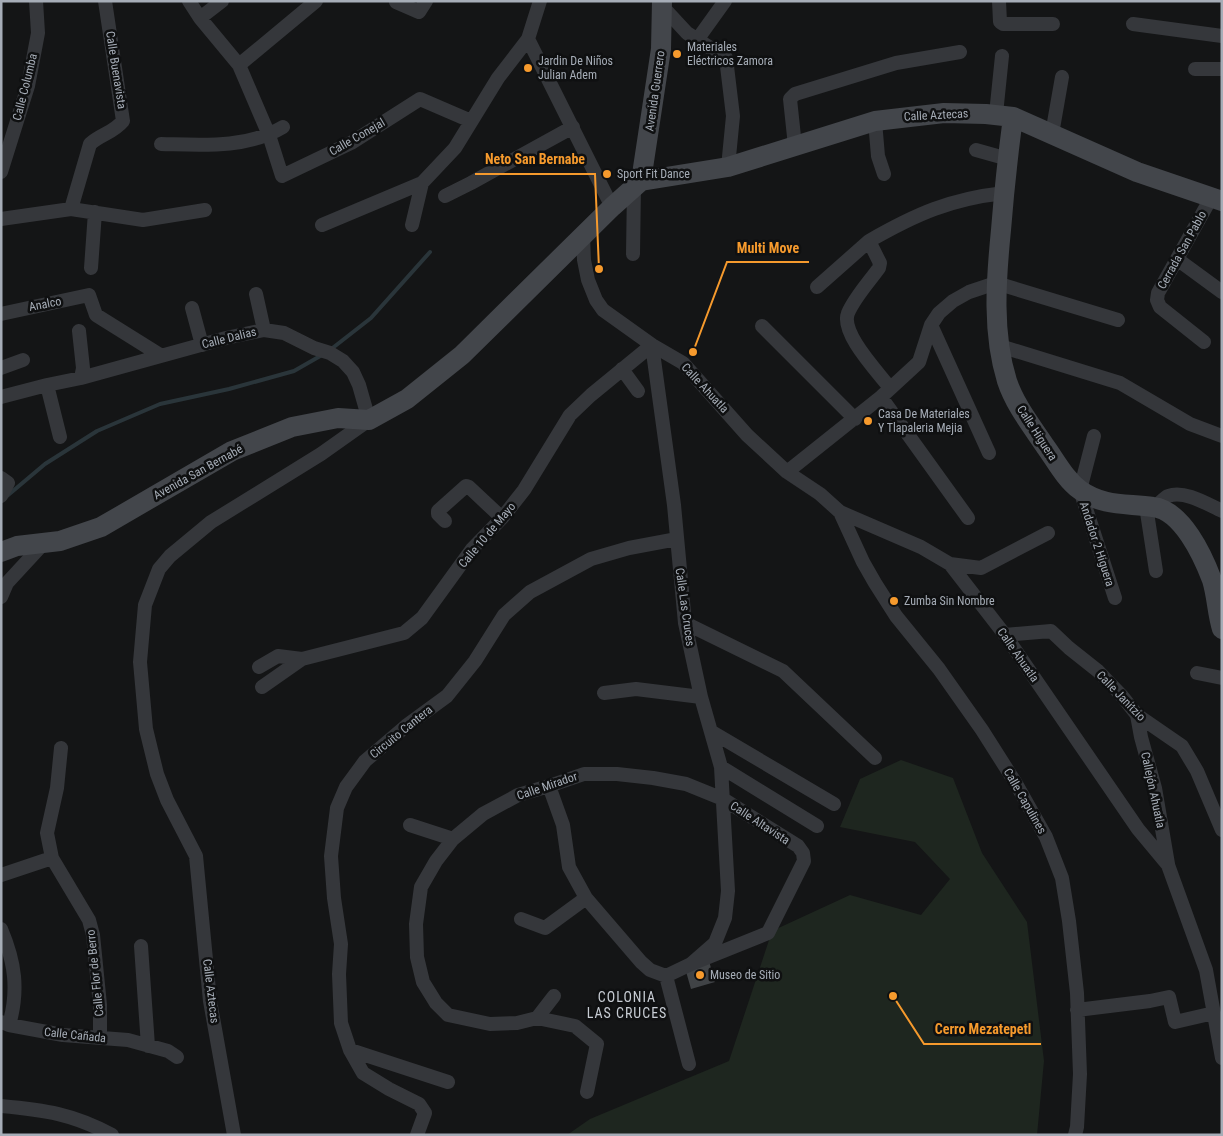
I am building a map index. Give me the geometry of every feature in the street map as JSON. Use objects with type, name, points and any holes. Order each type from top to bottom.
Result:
[{"type":"street","name":"Calle Columba","points":[[1,172],[28,86],[38,33],[36,1]]},
{"type":"street","name":"Calle Buenavista","points":[[71,209],[90,144],[97,138],[116,130],[123,121],[119,83],[105,1]]},
{"type":"street","points":[[189,1],[200,18],[238,65],[269,135]]},
{"type":"street","points":[[200,18],[222,1]]},
{"type":"street","points":[[238,65],[316,1]]},
{"type":"street","points":[[396,2],[419,12],[426,1]]},
{"type":"street","points":[[322,225],[422,184],[455,148],[498,78],[528,39],[540,1]]},
{"type":"street","points":[[697,40],[725,1]]},
{"type":"street","points":[[999,1],[998,19],[1003,24],[1053,24]]},
{"type":"street","points":[[662,3],[687,33],[697,40],[706,43],[726,58],[733,116],[728,167]]},
{"type":"street","name":"Avenida Guerrero","points":[[638,184],[662,49],[662,3]]},
{"type":"street","points":[[1133,24],[1222,36]]},
{"type":"street","points":[[528,39],[612,208]]},
{"type":"street","points":[[795,146],[790,99],[795,94],[896,63],[960,52]]},
{"type":"street","points":[[1002,56],[1005,116]]},
{"type":"street","points":[[1196,69],[1222,69]]},
{"type":"street","points":[[1052,134],[1062,77]]},
{"type":"street","name":"Calle Conejal","points":[[269,135],[282,176],[351,143],[420,99],[470,121]]},
{"type":"street","name":"Calle Aztecas","points":[[638,184],[728,167],[875,121],[944,112],[1005,116],[1052,134],[1137,172],[1216,200]]},
{"type":"street","name":"Calle Higuera","points":[[1005,116],[1008,159],[996,283],[1000,346],[1008,381],[1024,416],[1064,475],[1080,490],[1094,498],[1116,505],[1150,506],[1176,517],[1194,542],[1212,581],[1222,629]]},
{"type":"street","points":[[875,121],[878,156],[884,174]]},
{"type":"street","points":[[161,144],[217,145],[269,135],[283,127]]},
{"type":"street","points":[[445,196],[573,127]]},
{"type":"street","points":[[976,150],[1008,159]]},
{"type":"street","points":[[412,224],[422,184]]},
{"type":"street","points":[[369,420],[407,399],[462,355],[638,184]]},
{"type":"street","points":[[633,254],[638,184]]},
{"type":"street","points":[[817,287],[869,241],[908,219],[955,201],[1004,193]]},
{"type":"street","name":"Cerrada San Pablo","points":[[1204,342],[1160,307],[1157,300],[1158,293],[1177,259],[1216,200]]},
{"type":"street","points":[[1,219],[71,209],[143,220],[205,210]]},
{"type":"street","points":[[91,268],[95,212]]},
{"type":"street","points":[[584,236],[584,260],[588,280],[596,300],[613,319],[652,346]]},
{"type":"street","points":[[869,241],[880,263],[879,268],[848,314],[846,325],[886,392],[968,518]]},
{"type":"street","points":[[1177,259],[1222,292]]},
{"type":"street","points":[[787,472],[854,419],[918,362],[931,325],[939,313],[953,301],[969,292],[996,283],[1118,320]]},
{"type":"street","points":[[256,294],[264,330]]},
{"type":"street","name":"Analco","points":[[1,314],[89,295],[96,315],[160,356]]},
{"type":"street","points":[[192,308],[202,345]]},
{"type":"street","points":[[931,325],[989,453]]},
{"type":"street","points":[[762,326],[854,419]]},
{"type":"street","points":[[79,330],[83,368],[81,378]]},
{"type":"street","name":"Calle Dalias","points":[[1,397],[264,330],[284,333],[314,348],[330,353],[343,361],[353,372],[359,384],[369,420]]},
{"type":"street","name":"Calle 10 de Mayo","points":[[262,687],[302,659],[404,633],[422,618],[472,549],[502,518],[524,490],[570,415],[591,395],[652,346]]},
{"type":"street","name":"Calle Ahuatla","points":[[652,346],[683,363],[747,435],[787,472],[820,494],[840,512],[921,547],[950,564],[1005,635],[1132,821],[1168,865],[1206,970],[1222,1058]]},
{"type":"street","name":"Calle Las Cruces","points":[[652,346],[674,505],[685,623],[701,697],[722,767],[728,891],[725,918],[716,943],[691,964],[666,976]]},
{"type":"street","points":[[1000,346],[1120,384],[1190,424],[1222,436]]},
{"type":"street","points":[[1,368],[24,360]]},
{"type":"street","points":[[622,369],[638,391]]},
{"type":"street","points":[[47,384],[60,437]]},
{"type":"street","name":"Avenida San Bernabé","points":[[1,552],[17,546],[60,541],[101,527],[232,450],[292,427],[338,418],[369,420]]},
{"type":"street","name":"Calle Aztecas","points":[[234,1130],[210,1001],[196,856],[166,800],[157,774],[146,729],[140,662],[145,605],[159,569],[170,556],[212,522],[321,454],[369,420]]},
{"type":"street","points":[[1080,490],[1094,436]]},
{"type":"street","points":[[1,478],[8,482],[1,496]]},
{"type":"street","points":[[444,521],[438,514],[438,511],[466,486],[502,518]]},
{"type":"street","name":"Andador 2 Higuera","points":[[1080,490],[1114,598]]},
{"type":"street","points":[[1156,571],[1150,506],[1168,496],[1180,495],[1202,501],[1222,511]]},
{"type":"street","name":"Calle Capulines","points":[[840,512],[863,562],[896,616],[939,669],[982,730],[1015,782],[1046,837],[1062,878],[1069,921],[1077,1010],[1080,1074],[1078,1127],[1075,1135]]},
{"type":"street","points":[[950,564],[981,568],[1048,533]]},
{"type":"street","name":"Circuito Cantera","points":[[417,1135],[425,1113],[419,1104],[363,1074],[350,1050],[342,1023],[339,974],[341,944],[334,898],[331,856],[337,808],[346,787],[365,761],[406,726],[446,696],[475,661],[504,615],[530,592],[591,559],[629,548],[677,539]]},
{"type":"street","points":[[1,596],[7,583],[43,544]]},
{"type":"street","points":[[685,623],[782,671],[875,758]]},
{"type":"street","name":"Calle Janitzio","points":[[1005,635],[1051,630],[1069,648],[1098,671],[1137,715],[1182,746],[1197,771],[1222,830]]},
{"type":"street","points":[[259,667],[278,656],[302,659]]},
{"type":"street","points":[[1197,672],[1222,678]]},
{"type":"street","points":[[604,693],[636,689],[701,697]]},
{"type":"street","name":"Callejón Ahuatla","points":[[1137,715],[1155,788],[1168,865]]},
{"type":"street","points":[[712,732],[834,804]]},
{"type":"street","name":"Calle Flor de Berro","points":[[61,748],[58,788],[47,833],[52,858],[89,920],[93,936],[100,1005],[100,1038]]},
{"type":"street","points":[[722,767],[817,826]]},
{"type":"street","name":"Calle Mirador","points":[[587,1092],[597,1044],[575,1026],[537,1018],[517,1023],[490,1024],[448,1015],[436,1003],[423,982],[418,957],[416,924],[422,887],[436,861],[453,839],[470,824],[518,795],[584,774],[617,774],[653,778],[686,784],[722,798]]},
{"type":"street","points":[[550,786],[563,825],[569,866],[586,898],[650,970],[666,976],[689,1064]]},
{"type":"street","name":"Calle Altavista","points":[[691,964],[768,934],[804,861],[803,853],[798,846],[722,798]]},
{"type":"street","points":[[410,825],[453,839]]},
{"type":"street","points":[[1,875],[52,858]]},
{"type":"street","points":[[521,919],[545,928],[586,898]]},
{"type":"street","points":[[1,929],[7,955],[15,977],[14,1008],[5,1024]]},
{"type":"street","points":[[140,946],[148,1046]]},
{"type":"street","points":[[537,1018],[554,996]]},
{"type":"street","points":[[1077,1010],[1150,1002],[1169,997],[1175,1022],[1214,1013]]},
{"type":"street","name":"Calle Cañada","points":[[5,1024],[62,1035],[128,1040],[168,1051],[178,1057]]},
{"type":"street","points":[[350,1050],[448,1082]]},
{"type":"street","points":[[1,1106],[35,1109],[69,1116],[93,1124],[112,1135]]},
{"type":"shaded area","points":[[901,760],[953,778],[982,853],[1027,922],[1044,1061],[1037,1135],[567,1135],[590,1119],[729,1061],[772,931],[850,895],[921,915],[950,879],[915,842],[840,827],[860,779]]},
{"type":"building","name":"Museo de Sitio","points":[[709,961],[715,982],[691,989],[685,968]]},
{"type":"waterway","points":[[330,350],[371,318],[430,252]]},
{"type":"waterway","points":[[7,496],[45,464],[97,431],[160,404],[229,389],[294,371],[322,355]]},
{"type":"place","name":"Materiales Eléctricos Zamora","points":[[677,54]]},
{"type":"place","name":"Jardin De Niños Julian Adem","points":[[528,68]]},
{"type":"place","name":"Sport Fit Dance","points":[[607,174]]},
{"type":"place","name":"Neto San Bernabe","points":[[599,269]]},
{"type":"place","name":"Multi Move","points":[[693,352]]},
{"type":"place","name":"Casa De Materiales Y Tlapaleria Mejia","points":[[868,421]]},
{"type":"place","name":"Zumba Sin Nombre","points":[[894,601]]},
{"type":"place","name":"Museo de Sitio","points":[[700,975]]},
{"type":"place","name":"Cerro Mezatepetl","points":[[893,996]]},
{"type":"district","name":"COLONIA LAS CRUCES","points":[[627,1006]]}]
